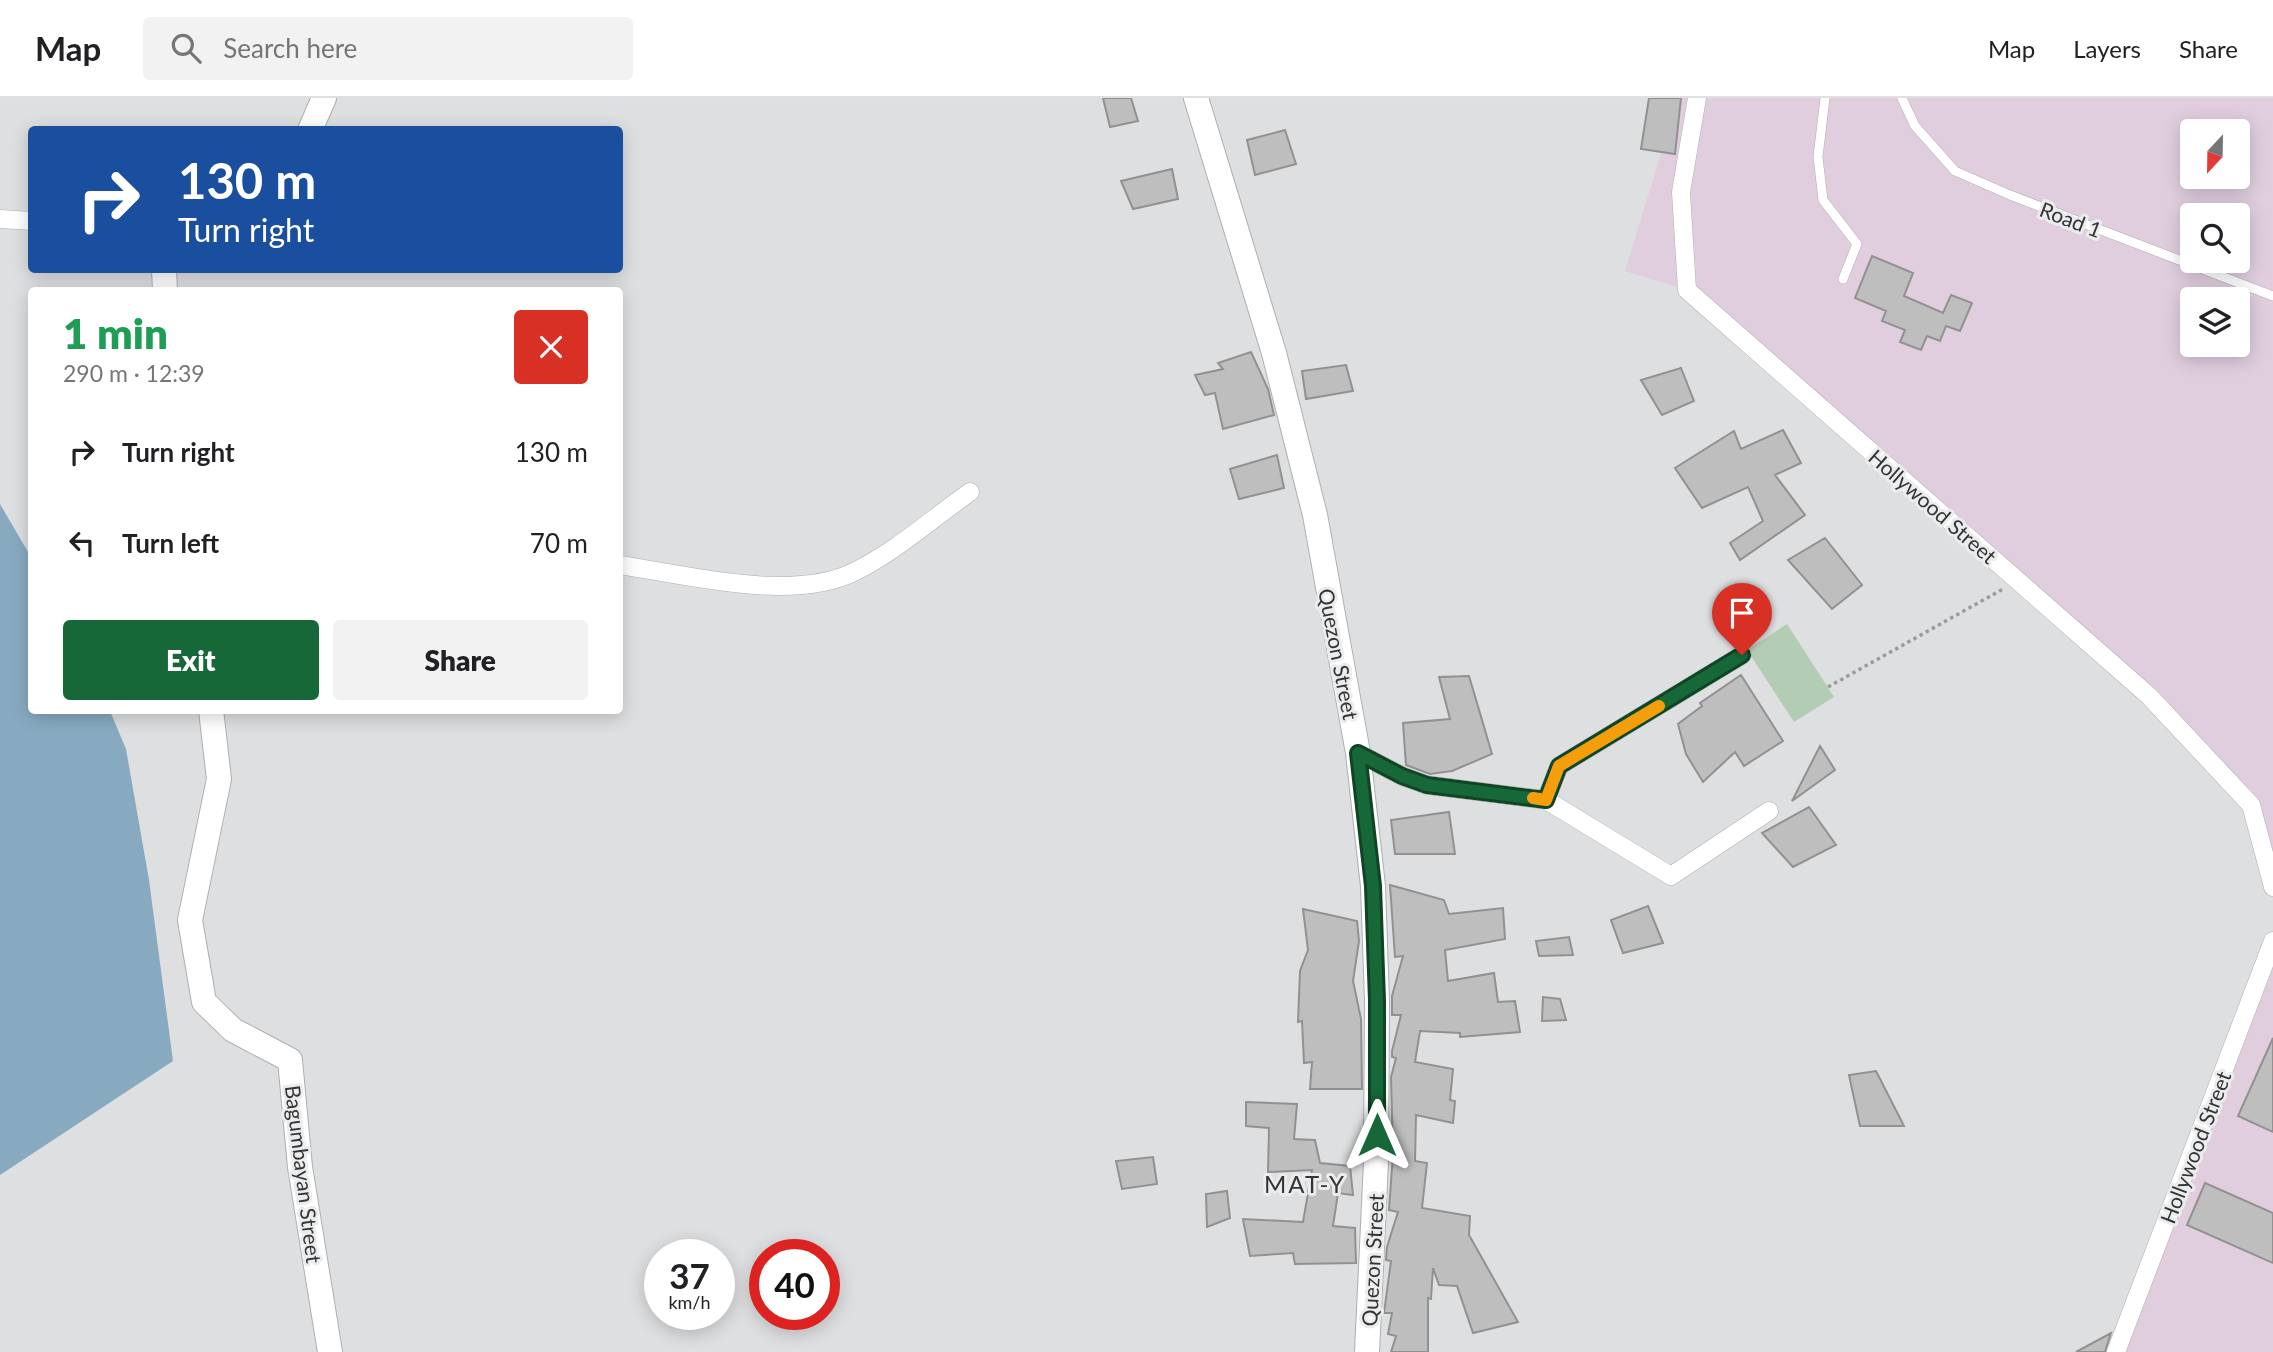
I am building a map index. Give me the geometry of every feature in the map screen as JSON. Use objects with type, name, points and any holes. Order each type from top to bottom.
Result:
[{"type":"street","points":[[312,126],[324,98]]},
{"type":"street","name":"Quezon Street","points":[[1196,98],[1274,353],[1315,515],[1358,753],[1373,886],[1377,1001],[1376,1162],[1367,1352]]},
{"type":"street","name":"Hollywood Street","points":[[1697,98],[1681,191],[1687,290],[2149,696],[2251,805],[2273,887]]},
{"type":"street","points":[[0,219],[28,221]]},
{"type":"street","points":[[623,565],[742,583],[819,584],[855,572],[970,492]]},
{"type":"street","points":[[1546,800],[1559,766],[1742,655]]},
{"type":"street","name":"Bagumbayan Street","points":[[211,714],[219,779],[190,920],[204,1002],[233,1030],[290,1060],[300,1167],[330,1352]]},
{"type":"street","points":[[1358,753],[1402,776],[1427,785],[1546,800],[1671,876],[1769,811]]},
{"type":"street","name":"Hollywood Street","points":[[2116,1352],[2273,941]]},
{"type":"lane","points":[[1825,98],[1818,157],[1823,200],[1857,244],[1843,279]]},
{"type":"lane","name":"Road 1","points":[[1902,98],[1916,126],[1955,171],[2010,195],[2273,296]]},
{"type":"path","points":[[1828,687],[2006,588]]},
{"type":"shaded area","points":[[1678,98],[2273,98],[2273,878],[2251,805],[2050,607],[1914,501],[1687,290],[1625,271]]},
{"type":"shaded area","points":[[2273,951],[2273,1352],[2123,1352]]},
{"type":"green space","points":[[1787,624],[1834,697],[1794,722],[1747,650]]},
{"type":"water","points":[[0,504],[28,552],[28,714],[111,714],[126,749],[149,880],[173,1061],[0,1175]]},
{"type":"building","points":[[1103,98],[1131,98],[1138,121],[1110,127]]},
{"type":"building","points":[[1649,98],[1681,98],[1675,154],[1641,149]]},
{"type":"building","points":[[1285,130],[1296,164],[1255,175],[1247,140]]},
{"type":"building","points":[[1172,169],[1178,199],[1133,209],[1121,181]]},
{"type":"building","points":[[1872,256],[1913,273],[1904,296],[1943,313],[1951,295],[1972,303],[1960,331],[1946,326],[1940,341],[1927,336],[1921,350],[1900,342],[1905,330],[1882,321],[1886,311],[1855,298]]},
{"type":"building","points":[[1251,352],[1268,389],[1274,415],[1223,429],[1215,393],[1205,395],[1195,375],[1223,369],[1218,363]]},
{"type":"building","points":[[1346,365],[1353,391],[1306,399],[1302,371]]},
{"type":"building","points":[[1681,368],[1694,401],[1662,415],[1641,380]]},
{"type":"building","points":[[1783,430],[1801,463],[1775,475],[1805,515],[1740,560],[1730,543],[1763,521],[1748,487],[1702,508],[1675,468],[1734,431],[1741,449]]},
{"type":"building","points":[[1277,455],[1284,488],[1239,499],[1230,469]]},
{"type":"building","points":[[1825,538],[1862,585],[1832,609],[1788,560]]},
{"type":"building","points":[[1741,675],[1783,741],[1744,766],[1735,752],[1703,782],[1686,754],[1678,724],[1702,706],[1700,703]]},
{"type":"building","points":[[1469,676],[1492,754],[1452,771],[1430,774],[1406,765],[1403,723],[1450,719],[1439,677]]},
{"type":"building","points":[[1820,746],[1835,770],[1792,801]]},
{"type":"building","points":[[1809,807],[1836,845],[1793,867],[1762,833]]},
{"type":"building","points":[[1449,812],[1455,854],[1395,854],[1391,820]]},
{"type":"building","points":[[1390,885],[1444,900],[1449,914],[1503,908],[1505,939],[1445,950],[1448,981],[1494,973],[1498,1002],[1515,1001],[1520,1032],[1460,1037],[1460,1033],[1420,1031],[1415,1062],[1453,1069],[1450,1100],[1455,1101],[1453,1123],[1416,1115],[1415,1161],[1427,1163],[1422,1208],[1470,1216],[1469,1235],[1518,1322],[1473,1333],[1457,1286],[1439,1285],[1433,1268],[1431,1299],[1428,1298],[1428,1352],[1391,1352],[1396,1336],[1388,1334],[1392,1313],[1384,1313],[1391,1261],[1386,1260],[1387,1247],[1398,1212],[1389,1210],[1393,1154],[1391,1077],[1396,1058],[1392,1057],[1392,1051],[1401,1015],[1392,1015],[1392,996],[1403,956],[1395,957]]},
{"type":"building","points":[[1648,906],[1663,943],[1623,953],[1611,920]]},
{"type":"building","points":[[1303,909],[1357,921],[1359,941],[1353,981],[1361,1019],[1362,1089],[1310,1089],[1312,1062],[1304,1063],[1302,1021],[1298,1022],[1300,971],[1308,950]]},
{"type":"building","points":[[1569,937],[1573,955],[1539,956],[1536,941]]},
{"type":"building","points":[[1543,997],[1560,999],[1566,1020],[1542,1021]]},
{"type":"building","points":[[2273,1038],[2273,1132],[2238,1116]]},
{"type":"building","points":[[1876,1071],[1904,1126],[1860,1126],[1849,1075]]},
{"type":"building","points":[[1246,1102],[1297,1104],[1294,1139],[1315,1140],[1320,1163],[1350,1166],[1353,1195],[1338,1193],[1333,1226],[1355,1228],[1356,1263],[1295,1264],[1293,1253],[1250,1256],[1243,1219],[1303,1222],[1312,1170],[1268,1172],[1269,1128],[1246,1126]]},
{"type":"building","points":[[1153,1157],[1157,1184],[1122,1189],[1116,1161]]},
{"type":"building","points":[[2205,1183],[2273,1213],[2273,1263],[2187,1225]]},
{"type":"building","points":[[1227,1191],[1230,1218],[1207,1227],[1206,1194]]},
{"type":"building","points":[[2111,1333],[2105,1352],[2076,1352]]},
{"type":"slow traffic","points":[[1533,798],[1546,800],[1559,766],[1580,756],[1659,706]]},
{"type":"district","name":"MAT-Y","points":[[1305,1183]]},
{"type":"route","points":[[1377,1135],[1377,1001],[1373,886],[1358,753],[1402,776],[1427,785],[1546,800],[1559,766],[1580,756],[1742,655]]}]
